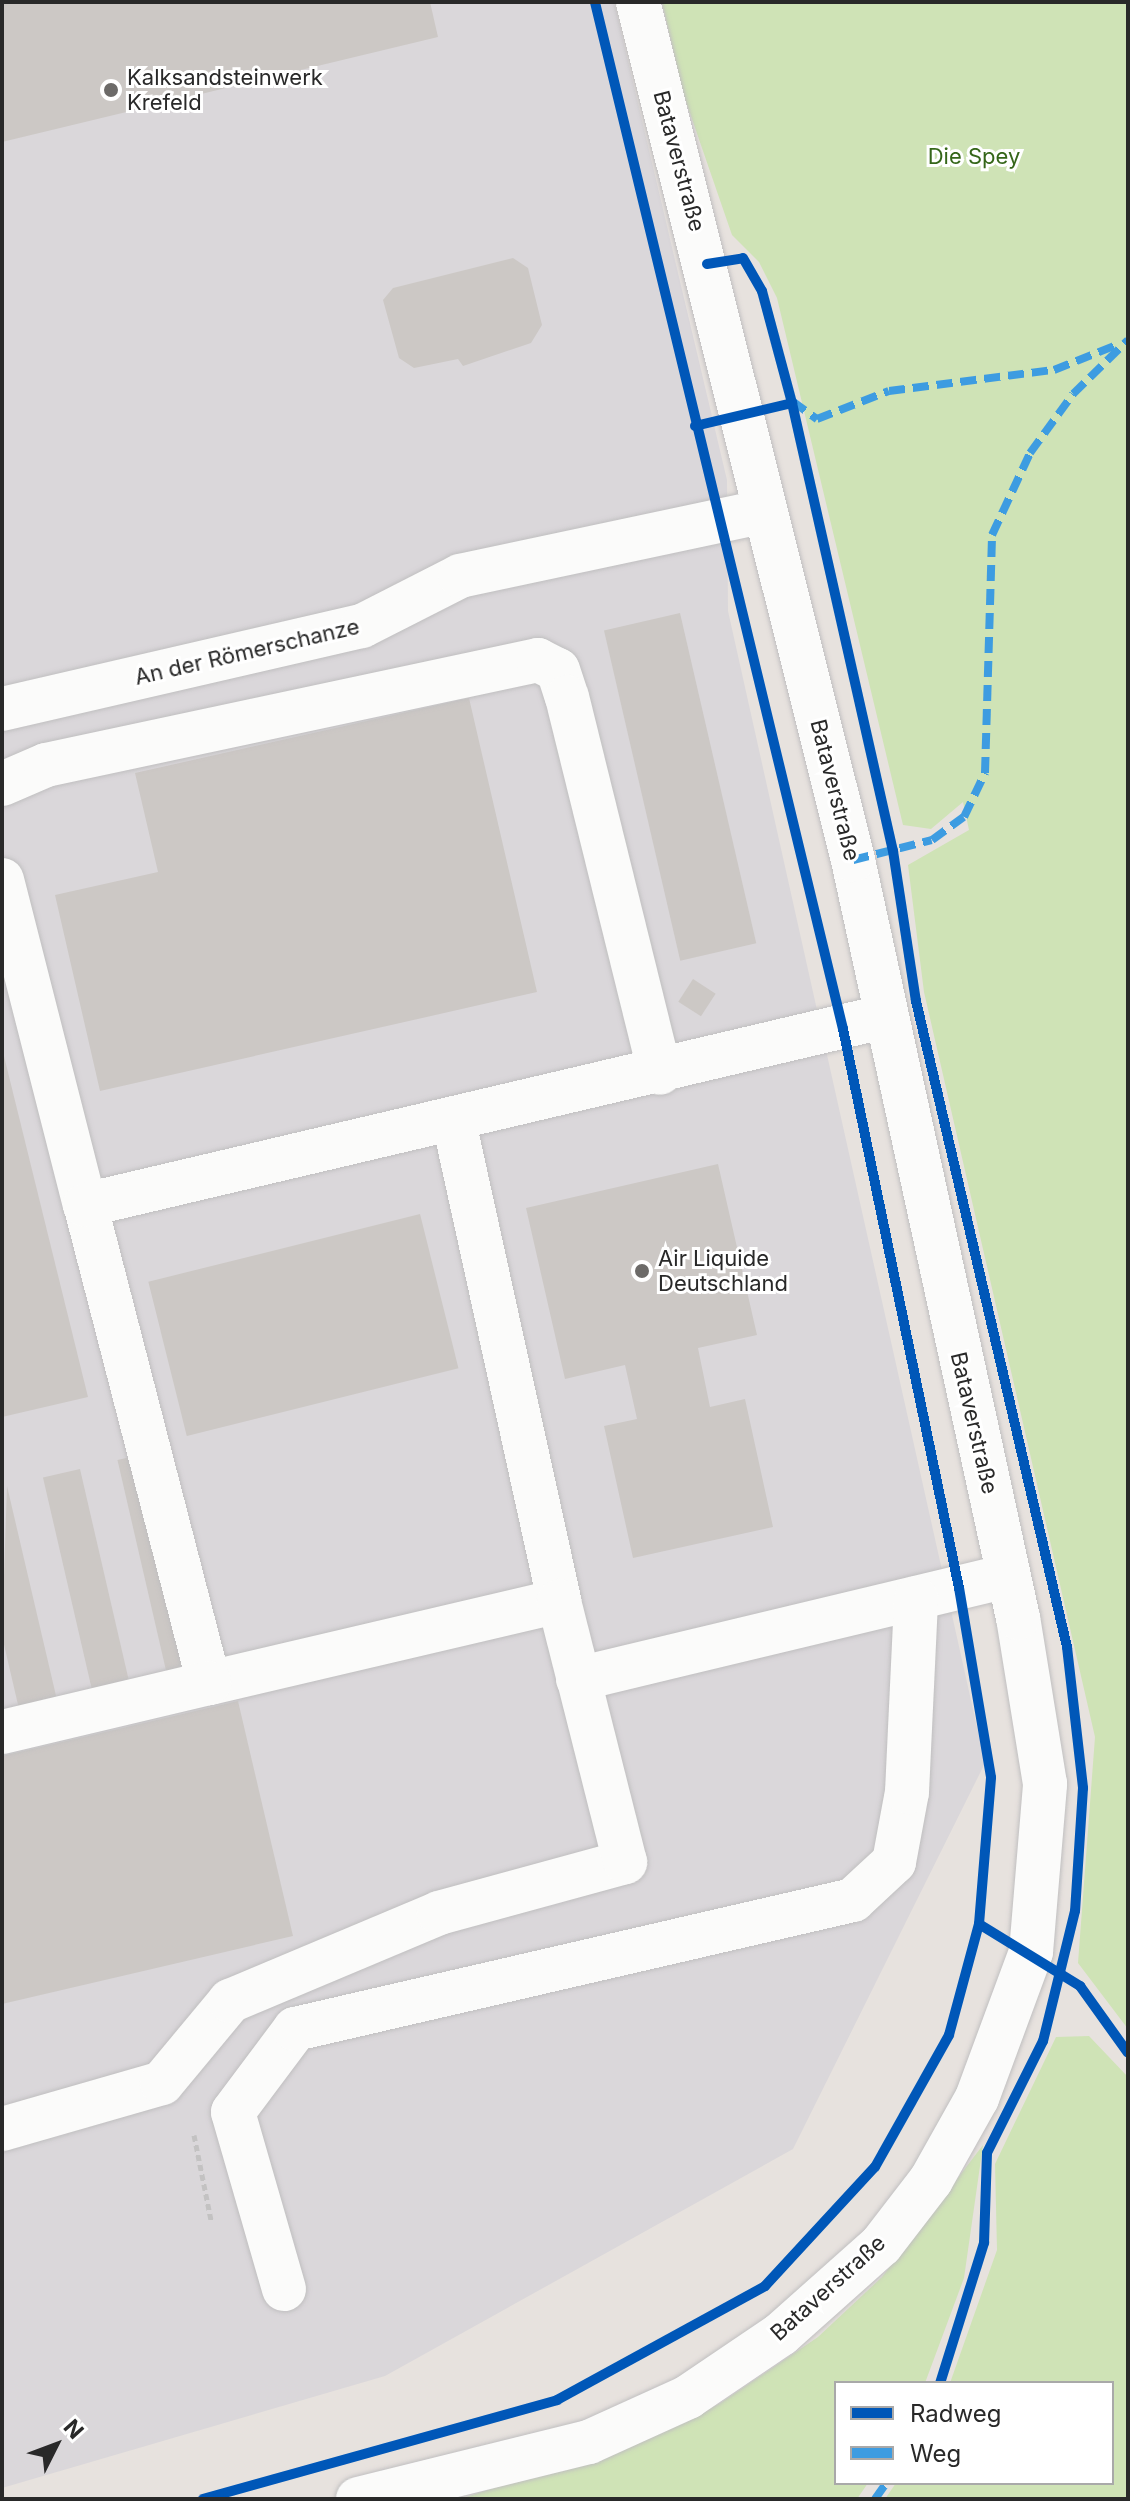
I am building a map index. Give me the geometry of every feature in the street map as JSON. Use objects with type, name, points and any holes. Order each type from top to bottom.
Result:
[{"type":"street","name":"Bataverstraße","points":[[358,2499],[589,2442],[688,2397],[781,2334],[881,2245],[931,2180],[977,2098],[1031,1952],[1045,1784],[1008,1576],[883,1017],[853,860],[638,2]]},
{"type":"street","name":"An der Römerschanze","points":[[2,709],[362,626],[460,576],[765,511]]},
{"type":"street","points":[[2,784],[46,765],[538,660],[558,670],[567,697],[660,1073]]},
{"type":"street","points":[[2,880],[209,1683]]},
{"type":"street","points":[[85,1205],[454,1122],[883,1017]]},
{"type":"street","points":[[2,2129],[162,2083],[230,2001],[254,1990],[439,1913],[625,1862],[559,1601],[454,1122]]},
{"type":"street","points":[[578,1679],[1008,1576]]},
{"type":"street","points":[[284,2289],[233,2112],[295,2029],[853,1900],[894,1862],[907,1792],[916,1598]]},
{"type":"street","points":[[2,1732],[559,1601]]},
{"type":"shaded area","points":[[2,2],[614,2],[727,480],[728,611],[985,1763],[793,2149],[385,2376],[2,2488]]},
{"type":"green space","name":"Die Spey","points":[[662,2],[1128,2],[1128,2029],[1078,1963],[1095,1737],[924,992],[908,865],[969,830],[963,802],[931,829],[903,825],[777,298],[759,262],[732,235],[683,93]]},
{"type":"green space","points":[[1089,2036],[1128,2077],[1128,2499],[885,2499],[895,2485],[1114,2485],[1114,2381],[951,2381],[997,2250],[995,2164],[1056,2037]]},
{"type":"green space","points":[[983,2145],[964,2278],[926,2381],[834,2381],[834,2485],[867,2485],[857,2499],[460,2499],[651,2437],[719,2404],[818,2337],[882,2277]]},
{"type":"building","name":"Kalksandsteinwerk Krefeld","points":[[2,2],[430,2],[438,37],[2,142]]},
{"type":"building","points":[[513,258],[528,268],[542,325],[531,343],[463,366],[458,359],[414,368],[399,358],[383,300],[393,288]]},
{"type":"building","points":[[680,613],[756,943],[680,961],[604,631]]},
{"type":"building","points":[[469,698],[537,992],[100,1091],[55,895],[158,872],[135,773]]},
{"type":"building","points":[[693,979],[716,994],[701,1016],[678,1002]]},
{"type":"building","points":[[2,1048],[88,1397],[2,1417]]},
{"type":"building","points":[[718,1164],[757,1335],[698,1348],[710,1407],[745,1399],[773,1527],[633,1558],[604,1426],[637,1419],[625,1365],[565,1379],[526,1208]]},
{"type":"building","points":[[420,1214],[458,1368],[187,1436],[148,1282]]},
{"type":"building","points":[[135,1456],[184,1670],[167,1674],[117,1460]]},
{"type":"building","points":[[80,1469],[129,1683],[92,1692],[43,1478]]},
{"type":"building","points":[[7,1486],[57,1700],[19,1709],[2,1636]]},
{"type":"building","points":[[238,1701],[293,1936],[2,2004],[2,1756]]},
{"type":"marked path","points":[[853,860],[932,840],[964,817],[985,773],[992,535],[1030,453],[1073,394],[1128,340]]},
{"type":"marked path","points":[[792,401],[817,419],[889,391],[1054,370],[1114,346]]},
{"type":"marked path","points":[[875,2499],[885,2485]]},
{"type":"cycle path","points":[[203,2499],[557,2400],[765,2286],[875,2167],[949,2035],[979,1924],[991,1777],[959,1588],[843,1029],[595,2]]},
{"type":"cycle path","points":[[707,264],[743,258],[762,291],[792,403]]},
{"type":"cycle path","points":[[695,426],[792,403],[893,851],[916,1001],[1067,1647],[1083,1788],[1075,1911],[1043,2041],[987,2153],[984,2243],[941,2381]]},
{"type":"cycle path","points":[[979,1924],[1080,1986],[1128,2053]]},
{"type":"place","name":"Kalksandsteinwerk Krefeld","points":[[111,90]]},
{"type":"place","name":"Air Liquide Deutschland","points":[[642,1271]]}]
